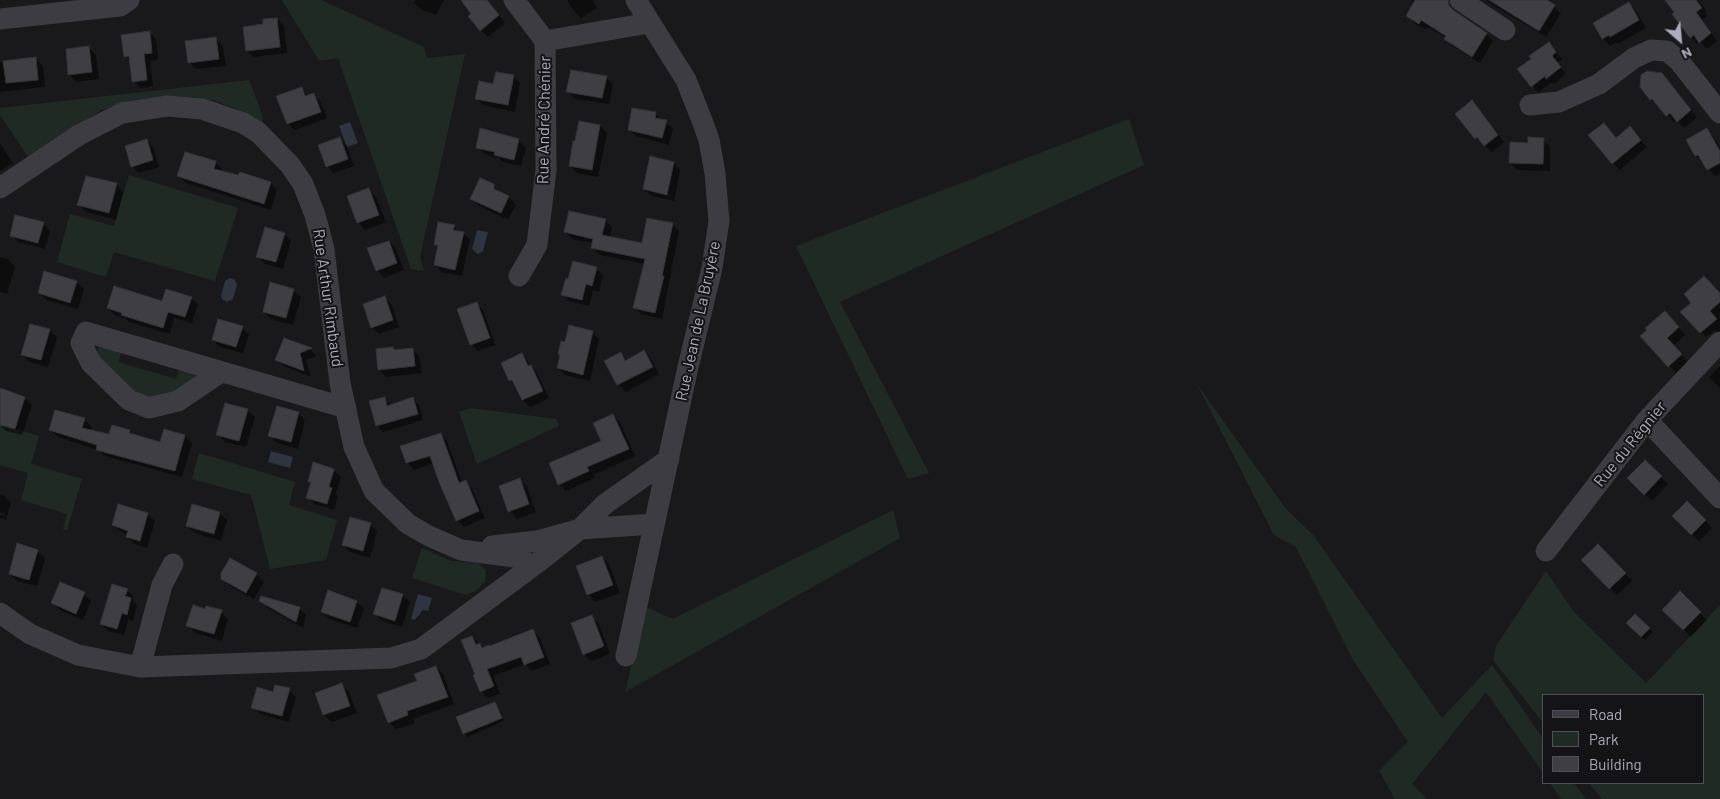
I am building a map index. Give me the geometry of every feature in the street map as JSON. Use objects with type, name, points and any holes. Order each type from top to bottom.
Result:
[{"type":"street","points":[[5,12],[120,6],[129,0]]},
{"type":"street","name":"Rue André Chénier","points":[[514,0],[545,41],[546,170],[537,244],[519,276]]},
{"type":"street","name":"Rue Jean de La Bruyère","points":[[626,656],[688,367],[712,268],[719,221],[715,173],[708,140],[686,80],[636,0]]},
{"type":"street","points":[[1460,0],[1505,30]]},
{"type":"street","points":[[545,41],[650,23]]},
{"type":"street","points":[[1530,105],[1559,102],[1599,84],[1634,58],[1650,50],[1667,52],[1679,61],[1720,113]]},
{"type":"street","name":"Rue Arthur Rimbaud","points":[[0,188],[79,135],[122,113],[166,106],[202,109],[243,123],[251,128],[273,145],[290,165],[303,184],[315,215],[324,249],[340,383],[354,447],[374,491],[408,524],[429,536],[461,550],[525,557]]},
{"type":"street","points":[[220,372],[178,401],[149,408],[129,400],[91,363],[80,343],[86,332],[346,408]]},
{"type":"street","name":"Rue du Régnier","points":[[1546,551],[1647,420],[1720,342]]},
{"type":"street","points":[[1647,420],[1720,498]]},
{"type":"street","points":[[0,614],[30,634],[78,655],[140,667],[391,658],[421,649],[525,557],[580,529],[605,504],[669,459]]},
{"type":"street","points":[[580,529],[654,524]]},
{"type":"street","points":[[140,667],[162,585],[173,564]]},
{"type":"green space","points":[[282,0],[321,0],[424,47],[427,58],[465,54],[420,257],[424,271],[411,269],[338,58],[319,61]]},
{"type":"green space","points":[[249,80],[262,114],[263,125],[242,111],[215,101],[192,97],[163,96],[133,100],[101,110],[29,158],[0,115],[0,108]]},
{"type":"green space","points":[[1129,119],[1144,165],[840,302],[929,473],[908,479],[796,246]]},
{"type":"green space","points":[[129,175],[238,208],[215,281],[114,252],[106,277],[57,262],[70,214],[114,226]]},
{"type":"green space","points":[[100,345],[122,348],[119,362],[176,379],[180,366],[193,371],[197,376],[177,394],[145,400],[97,357]]},
{"type":"green space","points":[[1197,384],[1286,509],[1314,536],[1442,718],[1492,665],[1542,737],[1542,771],[1486,692],[1412,784],[1427,799],[1395,799],[1379,771],[1408,742],[1353,660],[1296,547],[1274,535]]},
{"type":"green space","points":[[471,408],[556,419],[559,426],[477,464],[459,412]]},
{"type":"green space","points":[[0,425],[39,436],[31,464],[82,479],[67,530],[63,529],[67,514],[21,500],[28,473],[0,465]]},
{"type":"green space","points":[[199,453],[295,482],[289,505],[337,520],[326,560],[270,569],[251,495],[192,479]]},
{"type":"green space","points":[[893,510],[900,538],[625,692],[646,607],[673,619]]},
{"type":"green space","points":[[422,548],[451,561],[478,563],[486,570],[485,581],[476,591],[466,595],[412,578]]},
{"type":"green space","points":[[1546,571],[1574,612],[1646,683],[1720,605],[1720,799],[1602,799],[1590,784],[1705,784],[1705,694],[1542,694],[1542,721],[1493,660],[1496,646]]},
{"type":"green space","points":[[1551,784],[1575,784],[1586,799],[1561,799]]},
{"type":"water","points":[[350,122],[358,143],[347,147],[339,126]]},
{"type":"water","points":[[477,230],[488,232],[483,251],[478,254],[472,249]]},
{"type":"water","points":[[230,278],[235,280],[237,285],[233,299],[227,302],[221,296],[225,281]]},
{"type":"water","points":[[271,451],[293,457],[290,468],[268,462]]},
{"type":"water","points":[[418,594],[432,598],[428,611],[422,610],[414,620],[411,619]]},
{"type":"building","points":[[461,0],[487,0],[499,15],[480,31],[468,16],[471,14]]},
{"type":"building","points":[[1415,0],[1448,0],[1449,6],[1453,10],[1487,33],[1472,57],[1444,39],[1446,36],[1421,20],[1419,24],[1406,16]]},
{"type":"building","points":[[1489,0],[1547,0],[1555,5],[1539,31]]},
{"type":"building","points":[[1665,0],[1696,0],[1702,8],[1696,12],[1711,33],[1699,43],[1694,35],[1690,38],[1672,14],[1674,12]]},
{"type":"building","points":[[1629,2],[1639,20],[1610,37],[1609,35],[1602,39],[1593,23]]},
{"type":"building","points":[[277,18],[280,47],[246,51],[243,27],[263,24],[263,19]]},
{"type":"building","points":[[150,31],[152,53],[144,54],[147,80],[132,82],[129,56],[124,57],[121,35]]},
{"type":"building","points":[[216,37],[219,59],[188,63],[185,41]]},
{"type":"building","points":[[1549,42],[1556,52],[1552,56],[1561,67],[1546,79],[1545,76],[1531,87],[1517,69],[1531,59],[1529,56]]},
{"type":"building","points":[[89,46],[92,72],[68,75],[66,49]]},
{"type":"building","points":[[36,57],[38,80],[6,83],[3,61]]},
{"type":"building","points":[[571,70],[607,76],[602,98],[566,92]]},
{"type":"building","points":[[1647,71],[1662,73],[1691,110],[1677,122],[1670,113],[1666,116],[1640,87],[1641,75]]},
{"type":"building","points":[[496,72],[514,75],[508,105],[475,99],[479,81],[493,84]]},
{"type":"building","points":[[302,87],[305,96],[314,93],[321,112],[287,124],[276,96]]},
{"type":"building","points":[[1472,100],[1498,135],[1484,146],[1477,137],[1475,139],[1455,114]]},
{"type":"building","points":[[632,108],[656,112],[655,118],[667,120],[662,138],[628,130]]},
{"type":"building","points":[[579,121],[600,125],[592,170],[569,166],[573,141],[575,141]]},
{"type":"building","points":[[1604,123],[1616,138],[1630,126],[1641,140],[1612,164],[1588,135]]},
{"type":"building","points":[[480,128],[519,139],[514,160],[494,155],[495,152],[476,148]]},
{"type":"building","points":[[1707,128],[1720,151],[1720,163],[1707,170],[1698,155],[1695,156],[1686,140]]},
{"type":"building","points":[[340,137],[348,159],[326,167],[318,145]]},
{"type":"building","points":[[1528,137],[1544,138],[1543,164],[1509,163],[1510,142],[1528,143]]},
{"type":"building","points":[[147,139],[153,160],[131,167],[125,146]]},
{"type":"building","points":[[185,152],[216,161],[214,169],[238,175],[240,172],[271,182],[264,204],[177,176]]},
{"type":"building","points":[[650,156],[674,162],[667,195],[643,189]]},
{"type":"building","points":[[86,176],[117,183],[109,213],[77,205]]},
{"type":"building","points":[[480,178],[494,184],[494,189],[509,196],[501,213],[470,199]]},
{"type":"building","points":[[369,188],[379,215],[357,223],[347,196]]},
{"type":"building","points":[[569,211],[606,219],[602,235],[642,243],[647,218],[673,223],[662,276],[664,276],[655,313],[633,308],[645,259],[591,248],[593,239],[564,232]]},
{"type":"building","points":[[15,215],[44,222],[38,243],[10,236]]},
{"type":"building","points":[[438,222],[455,225],[453,230],[464,232],[455,270],[434,265],[438,245],[434,245]]},
{"type":"building","points":[[265,227],[285,233],[276,262],[256,257]]},
{"type":"building","points":[[389,241],[397,263],[376,271],[367,248]]},
{"type":"building","points":[[573,261],[597,267],[592,286],[586,284],[582,300],[561,295]]},
{"type":"building","points":[[44,271],[77,281],[70,303],[38,293]]},
{"type":"building","points":[[1704,276],[1720,293],[1720,302],[1710,311],[1717,319],[1700,333],[1680,312],[1691,303],[1684,294]]},
{"type":"building","points":[[270,282],[294,289],[286,318],[263,312]]},
{"type":"building","points":[[114,286],[162,301],[166,289],[192,297],[185,317],[168,312],[163,328],[121,315],[122,313],[107,308]]},
{"type":"building","points":[[385,296],[393,320],[371,328],[363,304]]},
{"type":"building","points":[[477,302],[490,338],[470,345],[457,309]]},
{"type":"building","points":[[1665,311],[1679,327],[1667,338],[1682,354],[1668,367],[1640,336],[1647,330],[1645,328]]},
{"type":"building","points":[[218,319],[243,326],[236,347],[212,340]]},
{"type":"building","points":[[30,324],[50,329],[41,360],[21,355]]},
{"type":"building","points":[[569,325],[593,331],[583,375],[557,368],[561,341],[565,342]]},
{"type":"building","points":[[284,338],[312,348],[300,353],[304,371],[275,360]]},
{"type":"building","points":[[393,347],[394,350],[413,348],[415,366],[378,370],[376,349]]},
{"type":"building","points":[[644,350],[653,367],[617,385],[604,361],[621,352],[625,361]]},
{"type":"building","points":[[522,353],[528,366],[531,365],[543,391],[522,400],[512,380],[509,381],[501,363]]},
{"type":"building","points":[[0,388],[25,397],[15,429],[0,425]]},
{"type":"building","points":[[385,397],[387,406],[413,397],[418,414],[376,426],[369,401]]},
{"type":"building","points":[[225,403],[248,409],[239,441],[216,435]]},
{"type":"building","points":[[277,406],[299,412],[291,442],[268,436]]},
{"type":"building","points":[[55,410],[85,418],[82,428],[109,434],[112,425],[130,430],[129,433],[160,442],[164,429],[185,435],[175,471],[96,450],[97,445],[49,430]]},
{"type":"building","points":[[613,414],[629,449],[587,467],[589,471],[558,485],[549,463],[601,441],[593,423]]},
{"type":"building","points":[[441,433],[459,483],[466,480],[479,511],[456,521],[430,456],[406,463],[400,446]]},
{"type":"building","points":[[1645,460],[1662,476],[1644,495],[1627,478]]},
{"type":"building","points":[[313,462],[334,469],[329,487],[332,488],[327,504],[306,498],[311,482],[308,482]]},
{"type":"building","points":[[520,478],[529,504],[508,512],[499,486]]},
{"type":"building","points":[[1687,501],[1706,520],[1691,535],[1672,516]]},
{"type":"building","points":[[118,504],[148,513],[140,541],[126,537],[128,531],[112,525]]},
{"type":"building","points":[[192,504],[220,512],[214,534],[186,526]]},
{"type":"building","points":[[350,517],[371,523],[363,551],[342,545]]},
{"type":"building","points":[[17,543],[38,550],[29,580],[9,574]]},
{"type":"building","points":[[1598,544],[1626,573],[1609,589],[1581,560]]},
{"type":"building","points":[[602,556],[613,585],[587,595],[576,566]]},
{"type":"building","points":[[230,558],[257,573],[246,593],[221,579],[221,573]]},
{"type":"building","points":[[60,582],[85,592],[76,614],[51,603]]},
{"type":"building","points":[[112,584],[128,589],[125,596],[131,598],[127,615],[122,613],[117,629],[100,624]]},
{"type":"building","points":[[382,588],[403,594],[395,621],[373,614]]},
{"type":"building","points":[[328,590],[357,601],[350,622],[321,612]]},
{"type":"building","points":[[1680,591],[1701,612],[1683,630],[1662,610]]},
{"type":"building","points":[[261,596],[300,607],[296,622],[259,601]]},
{"type":"building","points":[[193,605],[205,609],[206,606],[222,610],[214,634],[186,626]]},
{"type":"building","points":[[1635,614],[1650,628],[1641,637],[1626,623]]},
{"type":"building","points":[[592,615],[604,646],[583,655],[571,623]]},
{"type":"building","points":[[533,629],[544,657],[524,665],[521,657],[487,669],[494,686],[480,692],[461,640],[472,636],[476,645],[480,643],[482,648]]},
{"type":"building","points":[[436,666],[448,697],[407,711],[408,715],[388,723],[377,695],[417,681],[414,674]]},
{"type":"building","points":[[342,683],[350,706],[323,715],[315,693]]},
{"type":"building","points":[[275,685],[290,688],[282,716],[251,708],[257,687],[273,692]]},
{"type":"building","points":[[495,702],[502,718],[463,734],[456,717]]}]
